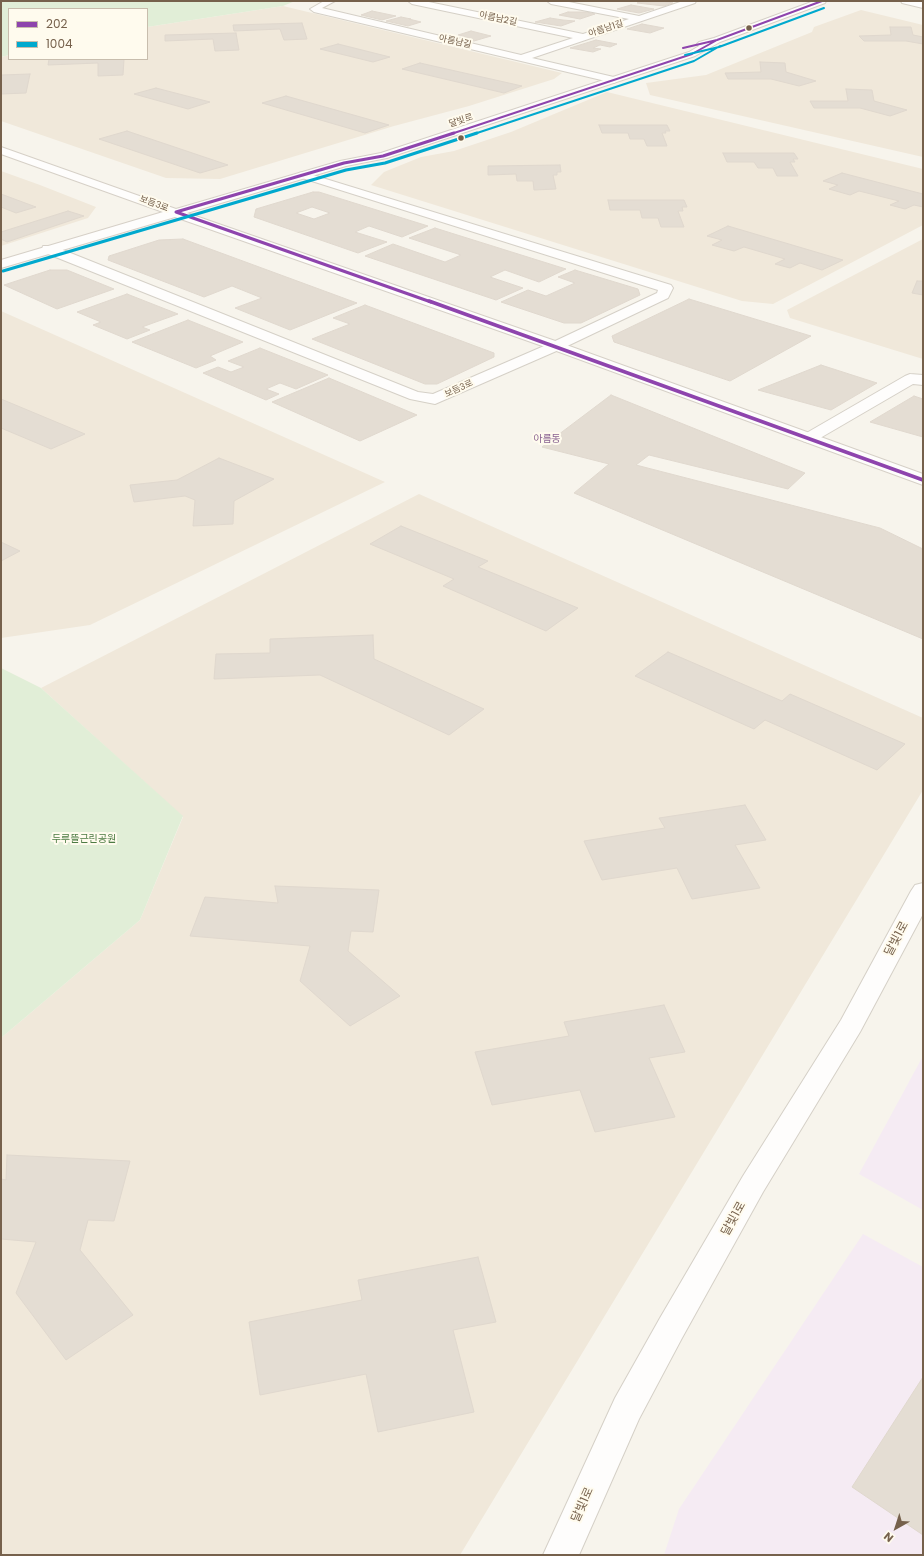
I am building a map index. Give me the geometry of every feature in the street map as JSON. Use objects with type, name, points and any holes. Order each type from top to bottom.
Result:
[{"type":"street","name":"아름남길","points":[[331,1],[314,8],[614,80]]},
{"type":"street","name":"아름남2길","points":[[412,1],[584,37]]},
{"type":"street","points":[[551,1],[640,19]]},
{"type":"street","name":"아름남1길","points":[[521,58],[692,1]]},
{"type":"street","name":"달빛로","points":[[344,163],[367,151],[676,50],[717,40],[822,1]]},
{"type":"street","points":[[905,1],[923,5]]},
{"type":"street","name":"달빛로","points":[[1,264],[344,163],[383,156],[692,54],[717,40]]},
{"type":"street","name":"보듬3로","points":[[1,150],[556,346],[923,480]]},
{"type":"street","points":[[303,175],[666,288],[664,295],[556,346]]},
{"type":"street","name":"보듬3로","points":[[48,250],[415,396],[435,399],[556,346]]},
{"type":"street","points":[[809,438],[910,379],[923,380]]},
{"type":"street","name":"달빛1로","points":[[560,1555],[626,1409],[753,1184],[851,1025],[923,891]]},
{"type":"shaded area","points":[[283,6],[562,73],[554,79],[469,106],[394,126],[220,179],[166,178],[1,121],[1,57],[8,55],[8,60],[148,60],[148,27]]},
{"type":"shaded area","points":[[861,10],[923,25],[923,157],[650,95],[646,83],[706,75],[812,32],[814,27]]},
{"type":"shaded area","points":[[607,92],[923,169],[923,225],[773,304],[742,301],[371,185],[384,172],[421,157],[454,151],[511,132]]},
{"type":"shaded area","points":[[1,171],[96,207],[88,218],[1,246]]},
{"type":"shaded area","points":[[923,239],[923,359],[790,318],[787,310]]},
{"type":"shaded area","points":[[1,311],[385,482],[90,625],[1,638]]},
{"type":"shaded area","points":[[419,494],[923,718],[923,790],[460,1555],[1,1555],[1,1038],[140,920],[183,817],[41,688]]},
{"type":"shaded area","points":[[923,1056],[923,1210],[859,1174]]},
{"type":"shaded area","points":[[863,1234],[923,1267],[923,1555],[664,1555],[679,1509]]},
{"type":"green space","points":[[1,1],[295,1],[283,6],[148,27],[148,8],[8,8],[8,55],[1,57]]},
{"type":"green space","name":"두루뜰근린공원","points":[[1,668],[41,688],[183,816],[140,920],[1,1038]]},
{"type":"building","points":[[641,1],[662,1],[673,3],[664,6],[637,3]]},
{"type":"building","points":[[631,5],[654,9],[639,13],[617,9]]},
{"type":"building","points":[[372,11],[396,16],[382,20],[361,15]]},
{"type":"building","points":[[568,12],[586,12],[595,14],[580,19],[559,15]]},
{"type":"building","points":[[401,17],[421,22],[408,26],[386,21]]},
{"type":"building","points":[[550,18],[575,21],[561,26],[535,22]]},
{"type":"building","points":[[302,23],[307,39],[284,40],[280,29],[234,31],[233,25]]},
{"type":"building","points":[[642,24],[664,28],[650,33],[627,29]]},
{"type":"building","points":[[890,27],[911,27],[913,35],[923,37],[923,44],[906,41],[864,41],[859,36],[891,35]]},
{"type":"building","points":[[471,31],[491,36],[474,41],[459,38],[464,36],[458,35]]},
{"type":"building","points":[[236,33],[239,50],[215,51],[213,39],[165,41],[165,35]]},
{"type":"building","points":[[596,40],[617,44],[610,47],[600,45],[593,48],[601,49],[593,52],[570,48]]},
{"type":"building","points":[[338,44],[390,57],[373,62],[320,49]]},
{"type":"building","points":[[49,60],[124,60],[123,75],[98,76],[98,63],[48,65]]},
{"type":"building","points":[[760,62],[785,63],[786,72],[816,81],[799,86],[771,79],[728,79],[725,73],[761,72]]},
{"type":"building","points":[[420,63],[522,86],[504,93],[402,69]]},
{"type":"building","points":[[30,74],[26,93],[1,94],[1,75]]},
{"type":"building","points":[[156,88],[210,102],[188,109],[134,94]]},
{"type":"building","points":[[846,89],[872,90],[874,101],[907,110],[890,116],[860,108],[814,108],[810,101],[848,101]]},
{"type":"building","points":[[286,96],[389,125],[365,133],[262,103]]},
{"type":"building","points":[[599,125],[667,125],[670,131],[665,131],[666,133],[662,133],[667,146],[647,146],[644,139],[630,139],[628,133],[602,133]]},
{"type":"building","points":[[127,131],[228,165],[200,173],[99,139]]},
{"type":"building","points":[[723,153],[794,153],[798,159],[793,159],[795,162],[790,162],[798,176],[777,176],[773,168],[758,168],[754,162],[727,162]]},
{"type":"building","points":[[560,165],[561,172],[557,172],[557,175],[553,175],[556,189],[534,190],[533,181],[517,181],[516,174],[488,175],[488,166]]},
{"type":"building","points":[[842,173],[923,194],[923,207],[914,205],[905,209],[890,205],[899,201],[859,191],[850,195],[829,189],[838,185],[823,181]]},
{"type":"building","points":[[313,192],[319,192],[428,226],[402,237],[369,226],[355,232],[387,242],[358,253],[254,217],[256,209]],"holes":[[[312,207],[330,213],[314,219],[296,213]]]},
{"type":"building","points":[[1,194],[36,207],[16,213],[1,207]]},
{"type":"building","points":[[608,200],[684,200],[687,207],[682,207],[683,211],[678,211],[684,227],[661,227],[658,218],[642,218],[640,210],[610,210]]},
{"type":"building","points":[[68,211],[84,216],[7,242],[1,239],[1,232]]},
{"type":"building","points":[[728,226],[843,260],[822,270],[800,263],[790,268],[775,264],[785,259],[744,247],[734,251],[712,245],[722,240],[707,236]]},
{"type":"building","points":[[435,228],[566,269],[539,282],[505,270],[490,277],[523,288],[496,300],[365,256],[393,244],[445,262],[461,255],[409,238]]},
{"type":"building","points":[[183,239],[357,303],[290,330],[235,308],[262,298],[232,286],[204,297],[108,260],[109,256],[159,240]]},
{"type":"building","points":[[50,270],[67,270],[114,289],[57,309],[4,285]]},
{"type":"building","points":[[575,270],[638,289],[640,295],[581,323],[564,323],[501,302],[528,290],[546,296],[575,283],[558,277]]},
{"type":"building","points":[[917,281],[923,281],[923,295],[912,293]]},
{"type":"building","points":[[127,294],[178,314],[142,327],[150,330],[127,339],[93,325],[101,322],[77,312]]},
{"type":"building","points":[[689,299],[811,336],[730,381],[614,342],[612,336]]},
{"type":"building","points":[[365,305],[494,353],[494,357],[437,384],[425,384],[312,339],[350,324],[333,318]]},
{"type":"building","points":[[188,320],[243,342],[210,356],[216,360],[196,368],[132,342]]},
{"type":"building","points":[[260,348],[328,375],[296,389],[280,383],[266,389],[279,394],[266,400],[203,373],[218,367],[231,372],[244,367],[228,361]]},
{"type":"building","points":[[821,365],[877,383],[831,410],[758,390]]},
{"type":"building","points":[[329,378],[417,415],[360,441],[272,402]]},
{"type":"building","points":[[611,395],[805,473],[788,489],[649,455],[636,465],[880,528],[923,549],[923,639],[574,493],[609,464],[542,447]]},
{"type":"building","points":[[914,396],[923,399],[923,437],[870,422]]},
{"type":"building","points":[[1,399],[85,434],[51,449],[1,428]]},
{"type":"building","points":[[219,458],[274,479],[234,501],[233,524],[193,526],[195,500],[185,496],[134,502],[130,485],[177,480]]},
{"type":"building","points":[[401,526],[488,561],[478,567],[578,608],[546,631],[443,586],[454,579],[370,544]]},
{"type":"building","points":[[1,542],[20,551],[1,561]]},
{"type":"building","points":[[373,635],[374,659],[484,709],[449,735],[320,675],[214,679],[216,654],[270,653],[270,639]]},
{"type":"building","points":[[668,652],[782,701],[790,694],[905,744],[877,770],[765,720],[754,729],[635,676]]},
{"type":"building","points":[[745,805],[766,840],[735,845],[760,888],[692,899],[677,868],[602,880],[584,841],[665,828],[659,818]]},
{"type":"building","points":[[275,886],[379,890],[373,932],[351,931],[348,951],[400,996],[350,1026],[300,981],[310,946],[190,936],[205,897],[278,903]]},
{"type":"building","points":[[664,1005],[685,1052],[649,1058],[675,1117],[595,1132],[580,1090],[492,1105],[475,1052],[569,1036],[564,1022]]},
{"type":"building","points":[[7,1155],[130,1161],[114,1221],[88,1220],[80,1250],[133,1315],[66,1360],[16,1293],[36,1242],[1,1239],[1,1179],[6,1180]]},
{"type":"building","points":[[478,1257],[496,1322],[453,1330],[474,1412],[378,1432],[366,1374],[260,1395],[249,1322],[362,1300],[358,1280]]},
{"type":"building","points":[[923,1377],[923,1535],[852,1487]]},
{"type":"transit line","name":"202","points":[[683,48],[717,40],[822,1]]},
{"type":"transit line","name":"1004","points":[[685,55],[719,47],[824,8]]},
{"type":"transit line","name":"202","points":[[176,212],[344,163],[383,156],[692,54],[717,40]]},
{"type":"transit line","name":"1004","points":[[3,271],[346,170],[385,163],[694,61],[720,46]]},
{"type":"transit line","name":"202","points":[[176,212],[556,346],[923,480]]},
{"type":"district","name":"아름동","points":[[547,439]]}]
